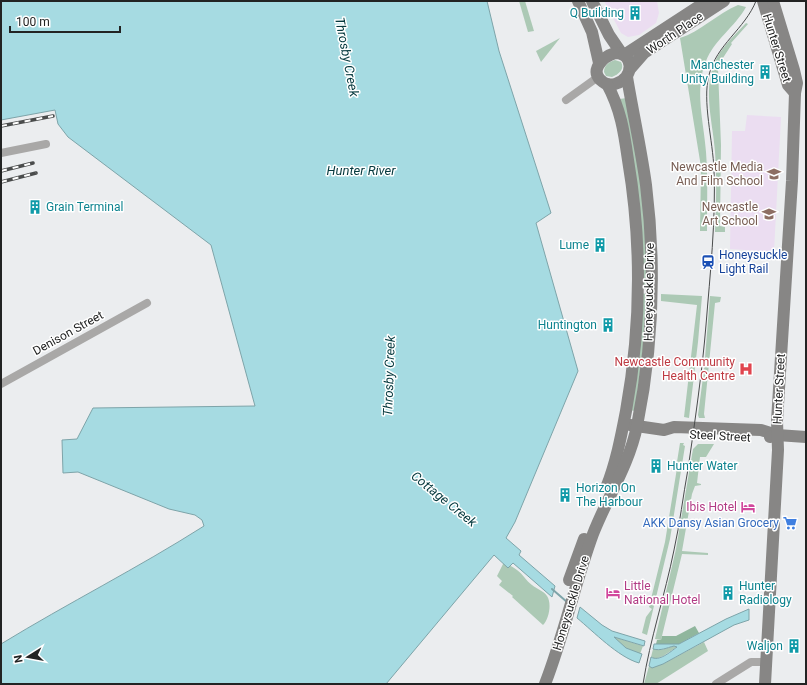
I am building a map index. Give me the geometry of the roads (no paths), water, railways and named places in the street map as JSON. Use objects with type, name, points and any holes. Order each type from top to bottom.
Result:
[{"type":"main road","points":[[578,1],[592,32],[599,63]]},
{"type":"main road","points":[[592,1],[609,35],[629,62],[628,73],[617,84],[602,81],[597,71],[599,63],[603,58],[615,53],[623,55]]},
{"type":"main road","name":"Worth Place","points":[[623,55],[707,1]]},
{"type":"main road","name":"Worth Place","points":[[628,73],[644,53],[724,1]]},
{"type":"main road","name":"Hunter Street","points":[[765,684],[778,450],[777,436],[792,181],[800,93],[794,70],[766,3]]},
{"type":"main road","name":"Honeysuckle Drive","points":[[569,593],[600,517],[628,458],[637,427],[648,353],[652,263],[646,186],[628,73]]},
{"type":"main road","name":"Honeysuckle Drive","points":[[545,684],[552,666],[564,611],[584,538],[611,476],[630,388],[636,328],[638,291],[637,232],[633,195],[625,140],[618,106],[602,81]]},
{"type":"main road","name":"Steel Street","points":[[623,424],[664,430],[675,434],[762,438],[777,436],[806,437]]},
{"type":"main road","name":"Honeysuckle Drive","points":[[536,684],[564,611]]},
{"type":"street","points":[[566,100],[602,81]]},
{"type":"street","points":[[1,153],[46,144]]},
{"type":"street","name":"Denison Street","points":[[1,384],[147,303]]},
{"type":"street","points":[[716,684],[751,662],[766,662]]},
{"type":"water","name":"Hunter River","points":[[1,1],[487,1],[499,51],[551,213],[536,223],[578,371],[515,522],[506,538],[521,551],[519,555],[555,586],[552,597],[513,563],[508,568],[494,555],[386,684],[1,684],[1,644],[204,526],[202,520],[195,515],[169,509],[78,472],[63,473],[62,440],[77,439],[93,408],[255,406],[211,245],[68,137],[58,124],[55,110],[1,120]]},
{"type":"water","points":[[580,607],[612,631],[645,641],[644,646],[614,637],[626,648],[642,654],[639,663],[615,650],[577,618]]},
{"type":"water","points":[[749,609],[749,620],[734,625],[663,664],[652,668],[649,666],[651,657],[661,657],[677,647],[674,646],[656,650],[653,649],[654,644],[679,644],[726,619]]},
{"type":"waterway","points":[[552,589],[567,602]]},
{"type":"tram line","points":[[643,684],[678,530],[691,451],[706,325],[714,208],[714,170],[707,109],[707,85],[713,64],[718,55],[745,20],[756,1]]},
{"type":"railway","points":[[1,126],[53,116]]},
{"type":"railway","points":[[1,171],[33,163]]},
{"type":"railway","points":[[1,182],[36,173]]},
{"type":"place","name":"Q Building","points":[[635,13]]},
{"type":"place","name":"Manchester Unity Building","points":[[765,72]]},
{"type":"place","name":"Newcastle Media And Film School","points":[[774,174]]},
{"type":"place","name":"Grain Terminal","points":[[35,207]]},
{"type":"place","name":"Newcastle Art School","points":[[769,214]]},
{"type":"place","name":"Lume","points":[[600,245]]},
{"type":"place","name":"Honeysuckle Light Rail","points":[[708,262]]},
{"type":"place","name":"Huntington","points":[[608,325]]},
{"type":"place","name":"Newcastle Community Health Centre","points":[[746,369]]},
{"type":"place","name":"Hunter Water","points":[[656,466]]},
{"type":"place","name":"Horizon On The Harbour","points":[[565,495]]},
{"type":"place","name":"Ibis Hotel","points":[[748,507]]},
{"type":"place","name":"AKK Dansy Asian Grocery","points":[[790,523]]},
{"type":"place","name":"Little National Hotel","points":[[613,593]]},
{"type":"place","name":"Hunter Radiology","points":[[728,593]]},
{"type":"place","name":"Waljon","points":[[794,646]]},
{"type":"water label","name":"Throsby Creek","points":[[347,57]]},
{"type":"water label","name":"Throsby Creek","points":[[389,376]]},
{"type":"water label","name":"Cottage Creek","points":[[444,499]]}]
